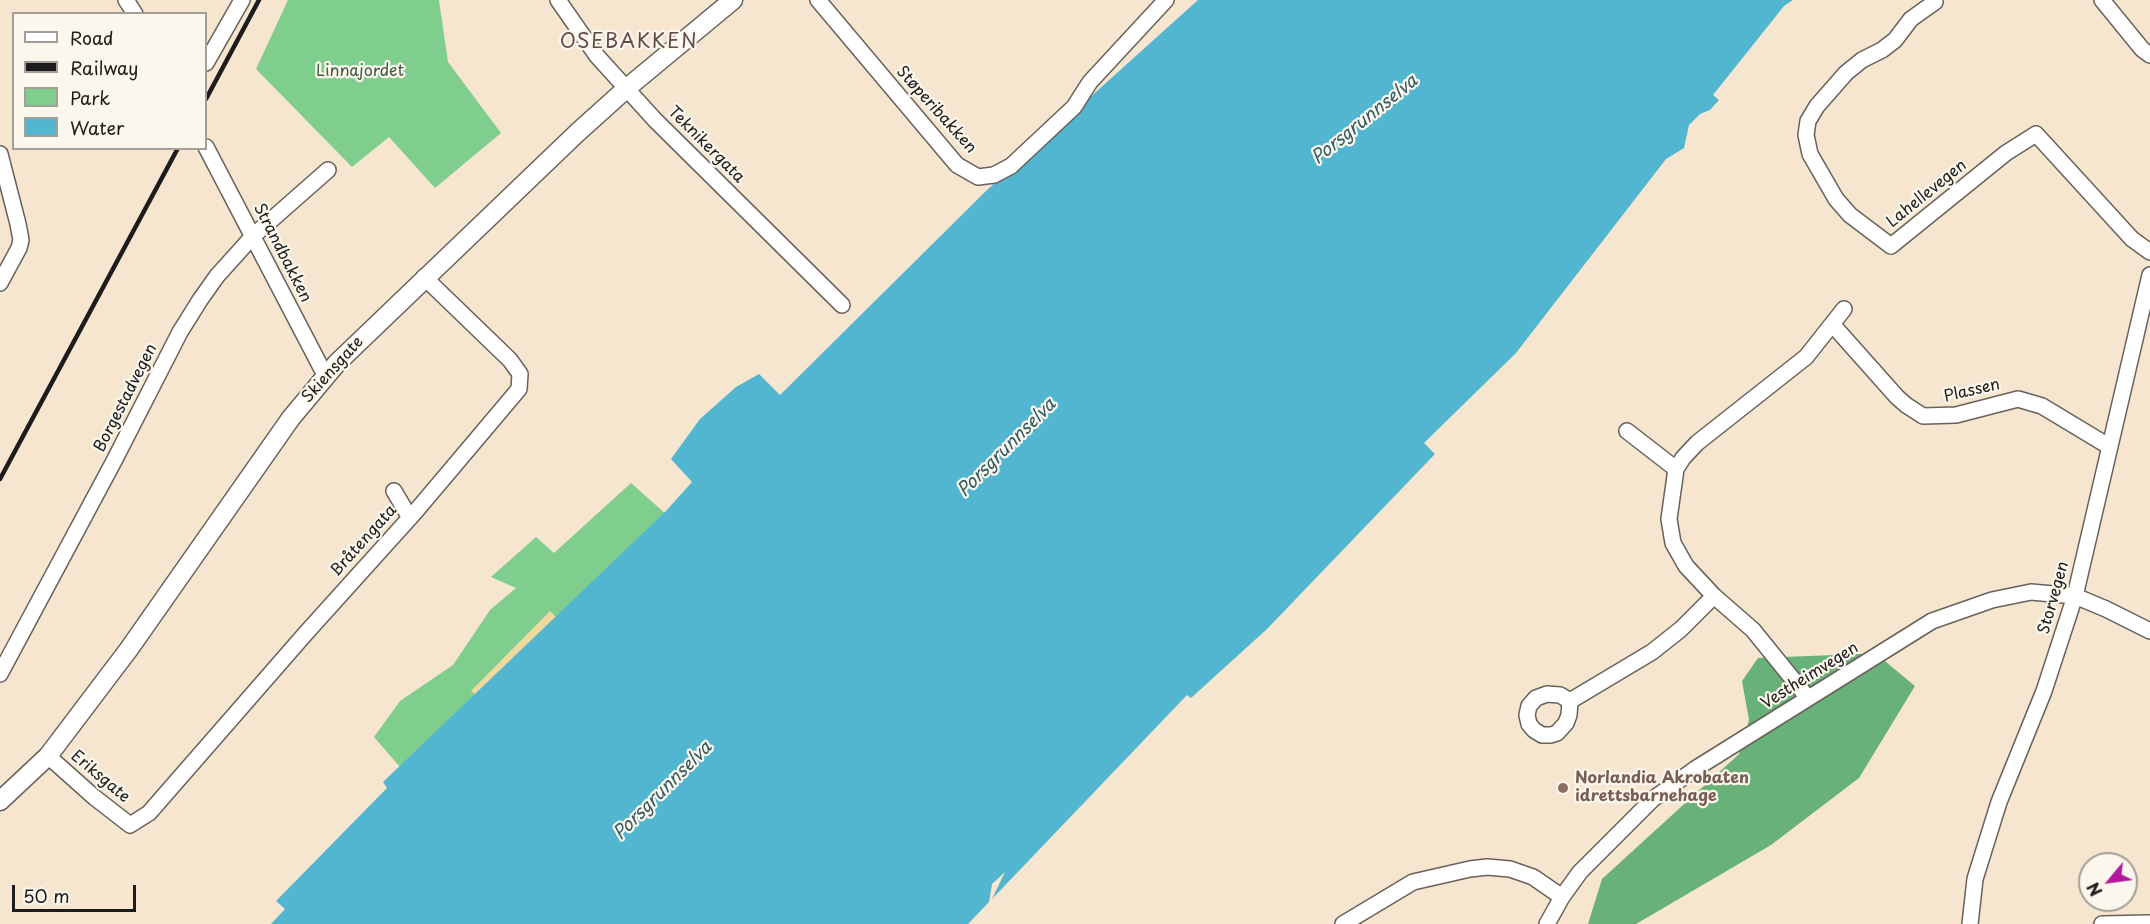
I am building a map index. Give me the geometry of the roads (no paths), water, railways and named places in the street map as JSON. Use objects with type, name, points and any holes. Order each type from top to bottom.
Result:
[{"type":"street","points":[[207,61],[242,0]]},
{"type":"street","name":"Teknikergata","points":[[558,0],[597,56],[655,120],[842,305]]},
{"type":"street","name":"Skiensgate","points":[[0,801],[48,756],[129,649],[291,418],[326,375],[424,277],[627,88],[733,0]]},
{"type":"street","name":"Støperibakken","points":[[819,0],[957,165],[978,177],[994,175],[1011,166],[1074,107],[1090,82],[1166,0]]},
{"type":"street","points":[[2102,0],[2150,56]]},
{"type":"street","name":"Lahellevegen","points":[[1935,2],[1911,19],[1895,40],[1882,50],[1862,60],[1846,73],[1817,106],[1808,121],[1806,135],[1810,154],[1836,199],[1850,215],[1891,246],[2006,153],[2036,134],[2132,239],[2150,252]]},
{"type":"street","name":"Strandbakken","points":[[207,149],[326,375]]},
{"type":"street","points":[[0,154],[21,240],[0,283]]},
{"type":"street","name":"Borgestadvegen","points":[[0,674],[109,471],[180,332],[217,276],[253,236],[328,170]]},
{"type":"street","name":"Storvegen","points":[[1970,924],[1976,879],[1999,802],[2044,691],[2076,596],[2150,275]]},
{"type":"street","name":"Bråtengata","points":[[130,825],[149,813],[410,518],[519,389],[520,374],[510,360],[424,277]]},
{"type":"street","points":[[1808,698],[1753,630],[1714,596],[1686,566],[1673,543],[1669,519],[1676,469],[1683,458],[1697,443],[1806,357],[1844,309]]},
{"type":"street","name":"Plassen","points":[[1832,324],[1898,397],[1923,416],[1956,415],[2018,399],[2042,406],[2110,447]]},
{"type":"street","points":[[1627,431],[1676,469]]},
{"type":"street","points":[[394,491],[410,518]]},
{"type":"street","name":"Vestheimvegen","points":[[1547,924],[1562,897],[1580,872],[1653,799],[1695,769],[1932,621],[1992,600],[2031,592],[2076,596],[2150,632]]},
{"type":"street","points":[[1570,701],[1652,652],[1681,630],[1714,596]]},
{"type":"street","name":"Eriksgate","points":[[48,756],[130,825]]},
{"type":"street","points":[[1343,924],[1413,882],[1470,869],[1487,867],[1510,869],[1533,877],[1562,897]]},
{"type":"street","points":[[2102,924],[2148,923],[2150,912]]},
{"type":"water","name":"Porsgrunnselva","points":[[1198,0],[1793,0],[1784,6],[1713,95],[1719,100],[1710,110],[1700,114],[1689,125],[1684,148],[1666,159],[1516,353],[1424,443],[1435,454],[1267,629],[1191,698],[1187,695],[992,899],[1005,872],[992,884],[989,902],[968,924],[271,924],[285,909],[276,901],[387,788],[383,782],[666,511],[692,482],[671,459],[700,419],[736,387],[759,374],[780,395],[987,190]]},
{"type":"railway","points":[[207,97],[259,0]]},
{"type":"railway","points":[[0,479],[177,150]]},
{"type":"place","name":"Norlandia Akrobaten idrettsbarnehage","points":[[1563,788]]},
{"type":"district","name":"OSEBAKKEN","points":[[629,42]]},
{"type":"park label","name":"Linnajordet","points":[[360,72]]}]
